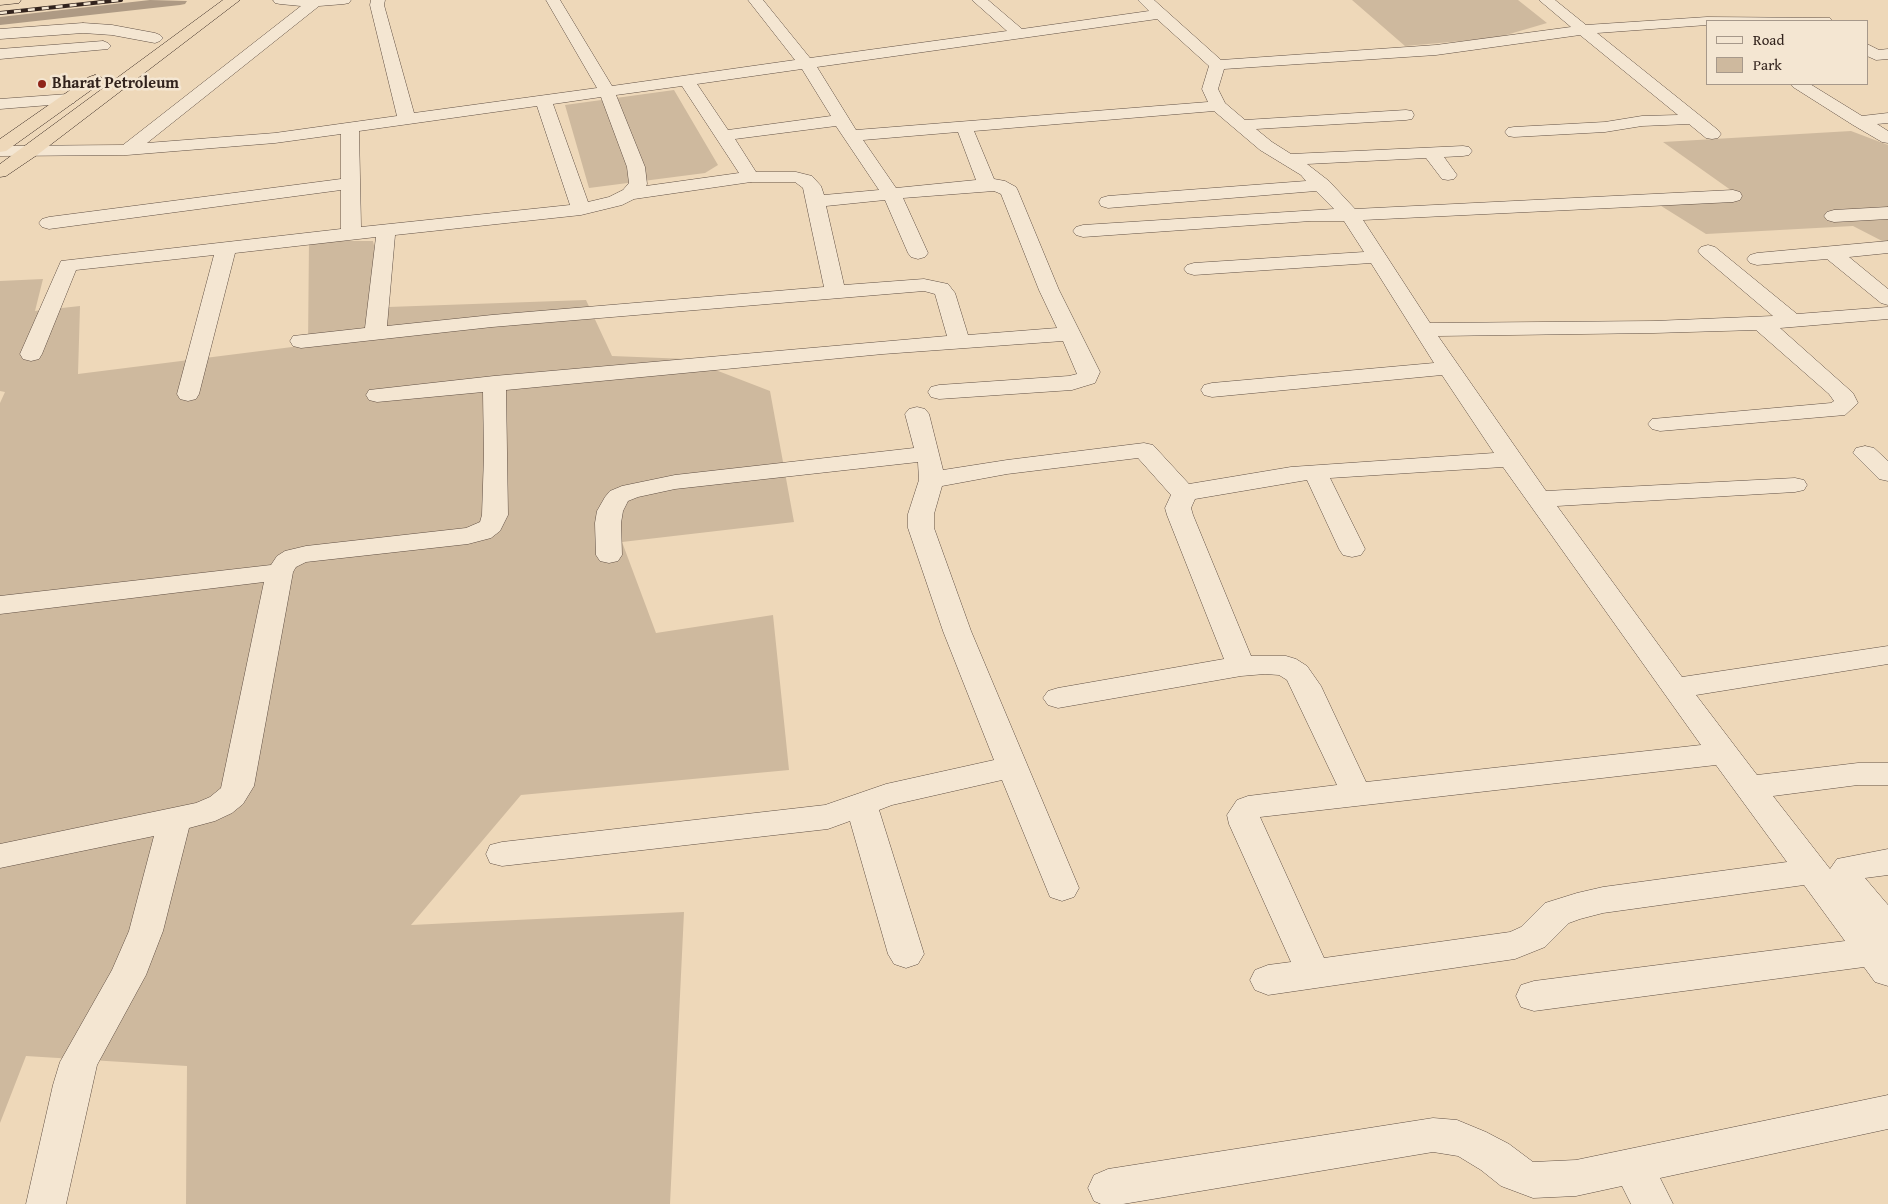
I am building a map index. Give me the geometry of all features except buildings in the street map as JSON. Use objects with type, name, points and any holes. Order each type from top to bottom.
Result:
[{"type":"highway","points":[[0,1],[14,0]]},
{"type":"highway","points":[[146,44],[213,0]]},
{"type":"highway","points":[[0,172],[31,151],[233,0]]},
{"type":"highway","points":[[0,147],[106,72]]},
{"type":"street","points":[[280,0],[315,2],[344,0]]},
{"type":"street","points":[[378,0],[377,5],[407,120]]},
{"type":"street","points":[[553,0],[607,92],[636,167],[638,184],[630,194]]},
{"type":"street","points":[[755,0],[806,63],[825,91],[846,128],[892,195],[918,253]]},
{"type":"street","points":[[979,0],[1018,34]]},
{"type":"street","points":[[1546,0],[1712,134]]},
{"type":"street","points":[[127,150],[315,2]]},
{"type":"street","points":[[0,151],[127,150],[275,138],[544,102],[1018,34],[1153,7],[1217,64],[1436,50],[1530,39],[1582,30],[1706,21]]},
{"type":"street","points":[[0,34],[83,28],[112,30],[146,44]]},
{"type":"street","points":[[0,54],[146,44]]},
{"type":"street","points":[[1868,49],[1876,55],[1888,54]]},
{"type":"street","points":[[1217,64],[1210,89],[1218,106],[1266,146],[1307,171],[1350,215],[1423,330],[1510,459],[1675,688],[1813,871],[1884,951]]},
{"type":"street","points":[[687,81],[751,177]]},
{"type":"street","points":[[1801,85],[1888,138]]},
{"type":"street","points":[[0,104],[68,99]]},
{"type":"street","points":[[544,102],[581,209]]},
{"type":"street","points":[[722,136],[846,128],[964,127],[1218,106]]},
{"type":"street","points":[[1240,125],[1406,115]]},
{"type":"street","points":[[1859,121],[1888,118]]},
{"type":"street","points":[[1514,132],[1605,127],[1642,121],[1694,119]]},
{"type":"street","points":[[964,127],[987,185]]},
{"type":"street","points":[[350,128],[351,234]]},
{"type":"street","points":[[1289,159],[1463,151]]},
{"type":"street","points":[[1430,154],[1448,175]]},
{"type":"street","points":[[31,354],[68,265],[581,209],[615,201],[630,194],[751,177],[796,177],[806,180],[812,186],[835,291]]},
{"type":"street","points":[[49,223],[351,183]]},
{"type":"street","points":[[816,201],[987,185],[1004,187],[1009,191],[1049,290],[1089,372],[1087,378],[1080,381],[939,392]]},
{"type":"street","points":[[1108,202],[1322,185]]},
{"type":"street","points":[[1083,230],[1311,214],[1350,215],[1733,196]]},
{"type":"street","points":[[1834,216],[1888,213]]},
{"type":"street","points":[[375,333],[386,231]]},
{"type":"street","points":[[1757,259],[1888,247]]},
{"type":"street","points":[[188,394],[226,248]]},
{"type":"street","points":[[1708,251],[1790,320]]},
{"type":"street","points":[[1832,252],[1888,299]]},
{"type":"street","points":[[1194,269],[1378,257]]},
{"type":"street","points":[[301,341],[492,321],[835,291],[924,286],[941,288],[945,293],[959,341]]},
{"type":"street","points":[[1423,330],[1654,327],[1761,323],[1888,313]]},
{"type":"street","points":[[1660,424],[1837,410],[1846,403],[1845,398],[1837,389],[1761,323]]},
{"type":"street","points":[[377,395],[959,341],[1071,334]]},
{"type":"street","points":[[1212,390],[1448,368]]},
{"type":"street","points":[[0,856],[204,813],[221,805],[232,796],[238,786],[280,572],[286,562],[294,557],[306,554],[468,536],[482,532],[491,526],[495,515],[494,383]]},
{"type":"street","points":[[917,414],[929,467],[921,514],[921,528],[957,631],[1062,888]]},
{"type":"street","points":[[609,555],[610,511],[619,496],[631,491],[712,478],[929,467],[1007,467],[1144,450],[1184,494]]},
{"type":"street","points":[[1864,453],[1888,474]]},
{"type":"street","points":[[1184,494],[1227,484],[1315,472],[1510,459]]},
{"type":"street","points":[[1315,472],[1352,549]]},
{"type":"street","points":[[1538,499],[1795,485]]},
{"type":"street","points":[[1184,494],[1178,508],[1180,515],[1241,666]]},
{"type":"street","points":[[0,605],[280,572]]},
{"type":"street","points":[[1675,688],[1888,655]]},
{"type":"street","points":[[1058,698],[1241,666],[1266,664],[1286,666],[1297,673],[1306,686],[1357,795]]},
{"type":"street","points":[[1314,974],[1245,824],[1244,815],[1248,808],[1260,805],[1724,753]]},
{"type":"street","points":[[502,854],[807,821],[828,817],[886,795],[1013,767]]},
{"type":"street","points":[[1750,787],[1858,774],[1888,774]]},
{"type":"street","points":[[862,804],[906,954]]},
{"type":"street","points":[[46,1204],[72,1085],[79,1062],[128,975],[146,930],[175,820]]},
{"type":"street","points":[[1884,951],[1843,876],[1849,868],[1888,862]]},
{"type":"street","points":[[1268,980],[1515,945],[1533,937],[1557,913],[1576,906],[1603,900],[1813,871]]},
{"type":"street","points":[[1534,996],[1884,951]]},
{"type":"street","points":[[1108,1188],[1433,1136],[1457,1138],[1472,1144],[1495,1157],[1514,1173],[1533,1180],[1576,1178],[1888,1112]]},
{"type":"street","points":[[1632,1166],[1653,1204]]},
{"type":"green space","points":[[1352,0],[1518,0],[1547,23],[1496,38],[1405,46]]},
{"type":"green space","points":[[674,90],[718,165],[705,173],[589,188],[565,105]]},
{"type":"green space","points":[[1851,131],[1888,145],[1888,244],[1853,226],[1706,234],[1658,204],[1742,198],[1663,142]]},
{"type":"green space","points":[[309,241],[373,241],[388,307],[586,300],[612,356],[687,359],[770,391],[794,522],[622,542],[656,633],[773,615],[789,770],[521,795],[411,925],[684,912],[670,1204],[186,1204],[187,1066],[26,1056],[0,1123],[0,403],[5,392],[0,391],[0,281],[43,279],[35,311],[80,306],[78,374],[308,345]]},
{"type":"waterway","points":[[0,21],[180,1]]},
{"type":"railway","points":[[0,13],[121,0]]},
{"type":"place","name":"Bharat Petroleum","points":[[42,84]]}]
